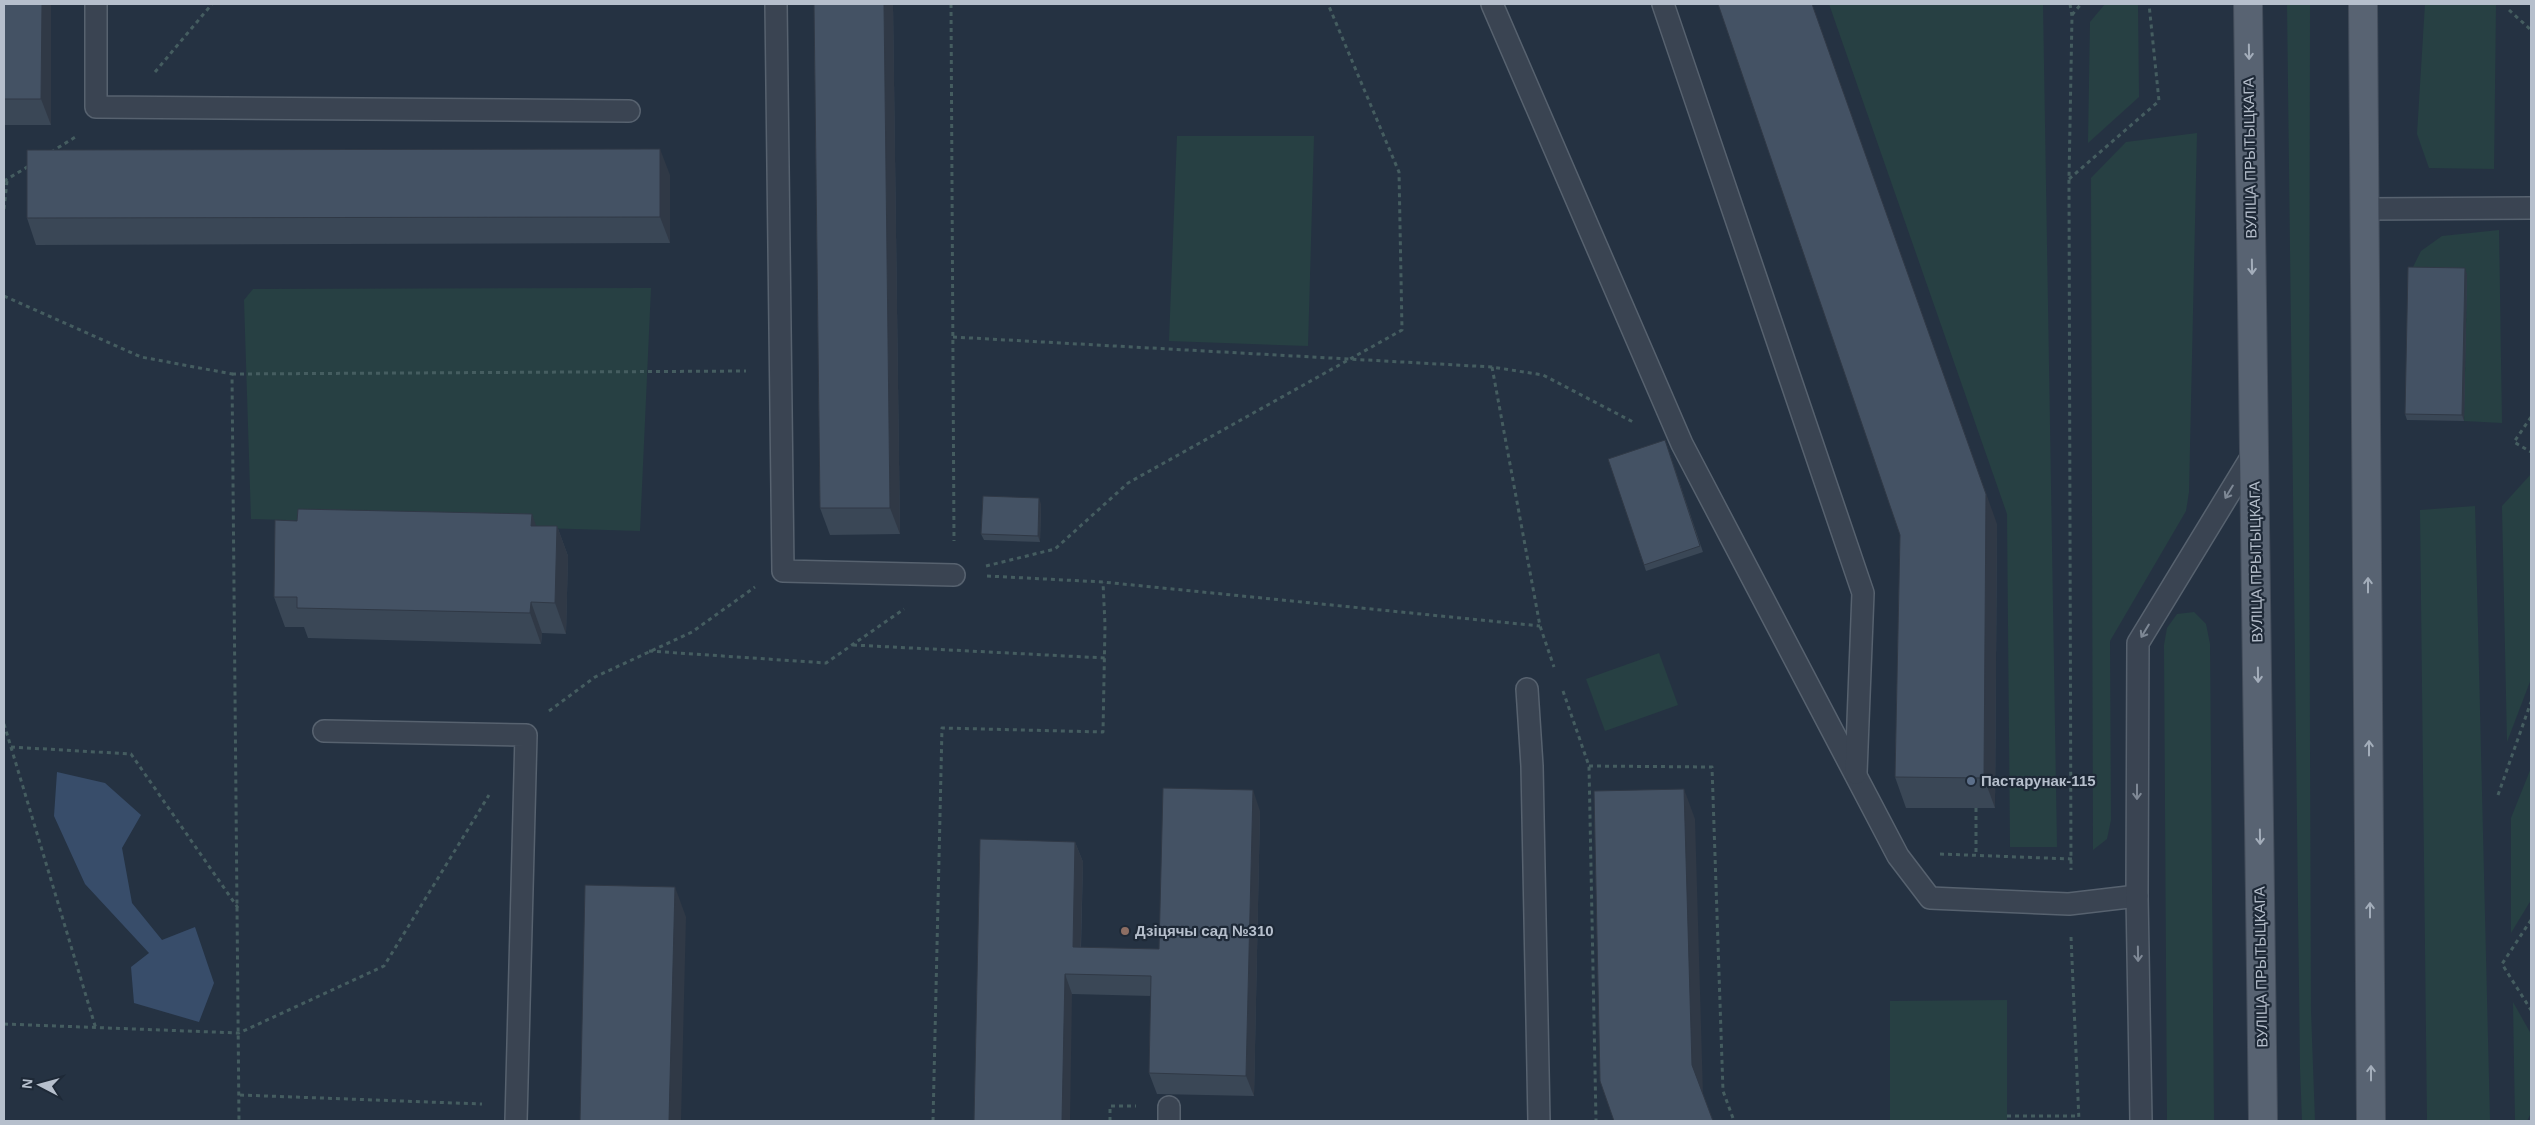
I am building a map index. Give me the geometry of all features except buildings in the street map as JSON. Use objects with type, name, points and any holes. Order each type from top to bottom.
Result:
[{"type":"main road","name":"ВУЛІЦА ПРЫТЫЦКАГА","points":[[2248,4],[2263,1121]]},
{"type":"main road","points":[[2363,4],[2366,209],[2371,1121]]},
{"type":"lane","points":[[96,4],[96,107],[629,111]]},
{"type":"lane","points":[[776,4],[783,571],[954,574]]},
{"type":"lane","points":[[1492,4],[1682,444],[1898,856],[1930,898],[2069,904],[2137,896]]},
{"type":"lane","points":[[1664,4],[1863,593],[1856,774]]},
{"type":"lane","points":[[2366,209],[2531,208]]},
{"type":"lane","points":[[2141,1121],[2137,896],[2138,642],[2255,451]]},
{"type":"lane","points":[[1527,689],[1532,766],[1538,1121]]},
{"type":"lane","points":[[324,731],[526,735],[516,1114]]},
{"type":"path","points":[[951,4],[954,574]]},
{"type":"path","points":[[954,574],[1055,549],[1128,483],[1402,330],[1399,172],[1328,4]]},
{"type":"path","points":[[2070,4],[2072,16],[2069,179],[2072,839],[2069,904],[2079,1121]]},
{"type":"path","points":[[2072,16],[2081,4]]},
{"type":"path","points":[[2069,179],[2159,101],[2149,4]]},
{"type":"path","points":[[2508,10],[2531,30]]},
{"type":"path","points":[[4,209],[7,181]]},
{"type":"path","points":[[4,296],[141,357],[232,374],[781,370]]},
{"type":"path","points":[[953,336],[1492,367],[1542,375],[1638,425]]},
{"type":"path","points":[[1492,367],[1540,626],[1557,673]]},
{"type":"path","points":[[232,374],[239,1121]]},
{"type":"path","points":[[2531,417],[2514,442],[2531,452]]},
{"type":"path","points":[[954,574],[1102,582],[1540,626]]},
{"type":"path","points":[[526,735],[554,706],[595,677],[692,632],[762,582]]},
{"type":"path","points":[[933,1121],[942,728],[1103,732],[1105,658],[1102,582]]},
{"type":"path","points":[[649,651],[826,663],[907,607]]},
{"type":"path","points":[[852,645],[1105,658]]},
{"type":"path","points":[[1560,682],[1589,766],[1596,1121]]},
{"type":"path","points":[[2498,795],[2531,702]]},
{"type":"path","points":[[4,724],[96,1029]]},
{"type":"path","points":[[11,747],[131,754],[238,908]]},
{"type":"path","points":[[1589,766],[1712,767],[1723,1091],[1734,1121]]},
{"type":"path","points":[[4,1024],[239,1033],[384,966],[491,793]]},
{"type":"path","points":[[1976,808],[1976,855]]},
{"type":"path","points":[[2531,920],[2502,964],[2531,1010]]},
{"type":"path","points":[[240,1095],[516,1114]]},
{"type":"path","points":[[2007,1116],[2079,1116]]},
{"type":"green space","points":[[1829,4],[2043,4],[2057,847],[2010,847],[2007,514]]},
{"type":"green space","points":[[2105,4],[2138,4],[2139,97],[2088,143],[2090,22]]},
{"type":"green space","points":[[2287,4],[2310,4],[2311,1011],[2315,1121],[2302,1121],[2300,1069]]},
{"type":"green space","points":[[2425,4],[2496,4],[2494,169],[2429,168],[2417,134]]},
{"type":"green space","points":[[2197,133],[2189,492],[2186,511],[2110,641],[2111,820],[2107,839],[2093,850],[2091,178],[2126,142]]},
{"type":"green space","points":[[1177,136],[1314,136],[1308,346],[1169,341]]},
{"type":"green space","points":[[2499,230],[2502,423],[2464,421],[2467,274],[2410,273],[2421,251],[2442,236]]},
{"type":"green space","points":[[651,288],[640,531],[251,519],[244,300],[253,289]]},
{"type":"green space","points":[[2531,474],[2531,679],[2507,742],[2502,506]]},
{"type":"green space","points":[[2475,506],[2490,1121],[2427,1121],[2420,510]]},
{"type":"green space","points":[[2194,612],[2206,624],[2210,644],[2214,1121],[2167,1121],[2164,645],[2167,628],[2177,614]]},
{"type":"green space","points":[[1659,653],[1678,705],[1605,731],[1586,679]]},
{"type":"green space","points":[[2531,768],[2531,900],[2511,933],[2511,818]]},
{"type":"green space","points":[[2007,1000],[2007,1121],[1890,1121],[1890,1001]]},
{"type":"green space","points":[[2513,1002],[2531,1034],[2531,1113],[2527,1121],[2515,1121]]},
{"type":"water","points":[[57,772],[105,783],[141,815],[122,848],[132,903],[162,940],[195,927],[214,983],[199,1022],[134,1003],[131,967],[149,953],[85,884],[54,816]]},
{"type":"place","name":"Пастарунак-115","points":[[1971,781]]},
{"type":"place","name":"Дзіцячы сад №310","points":[[1125,931]]}]
